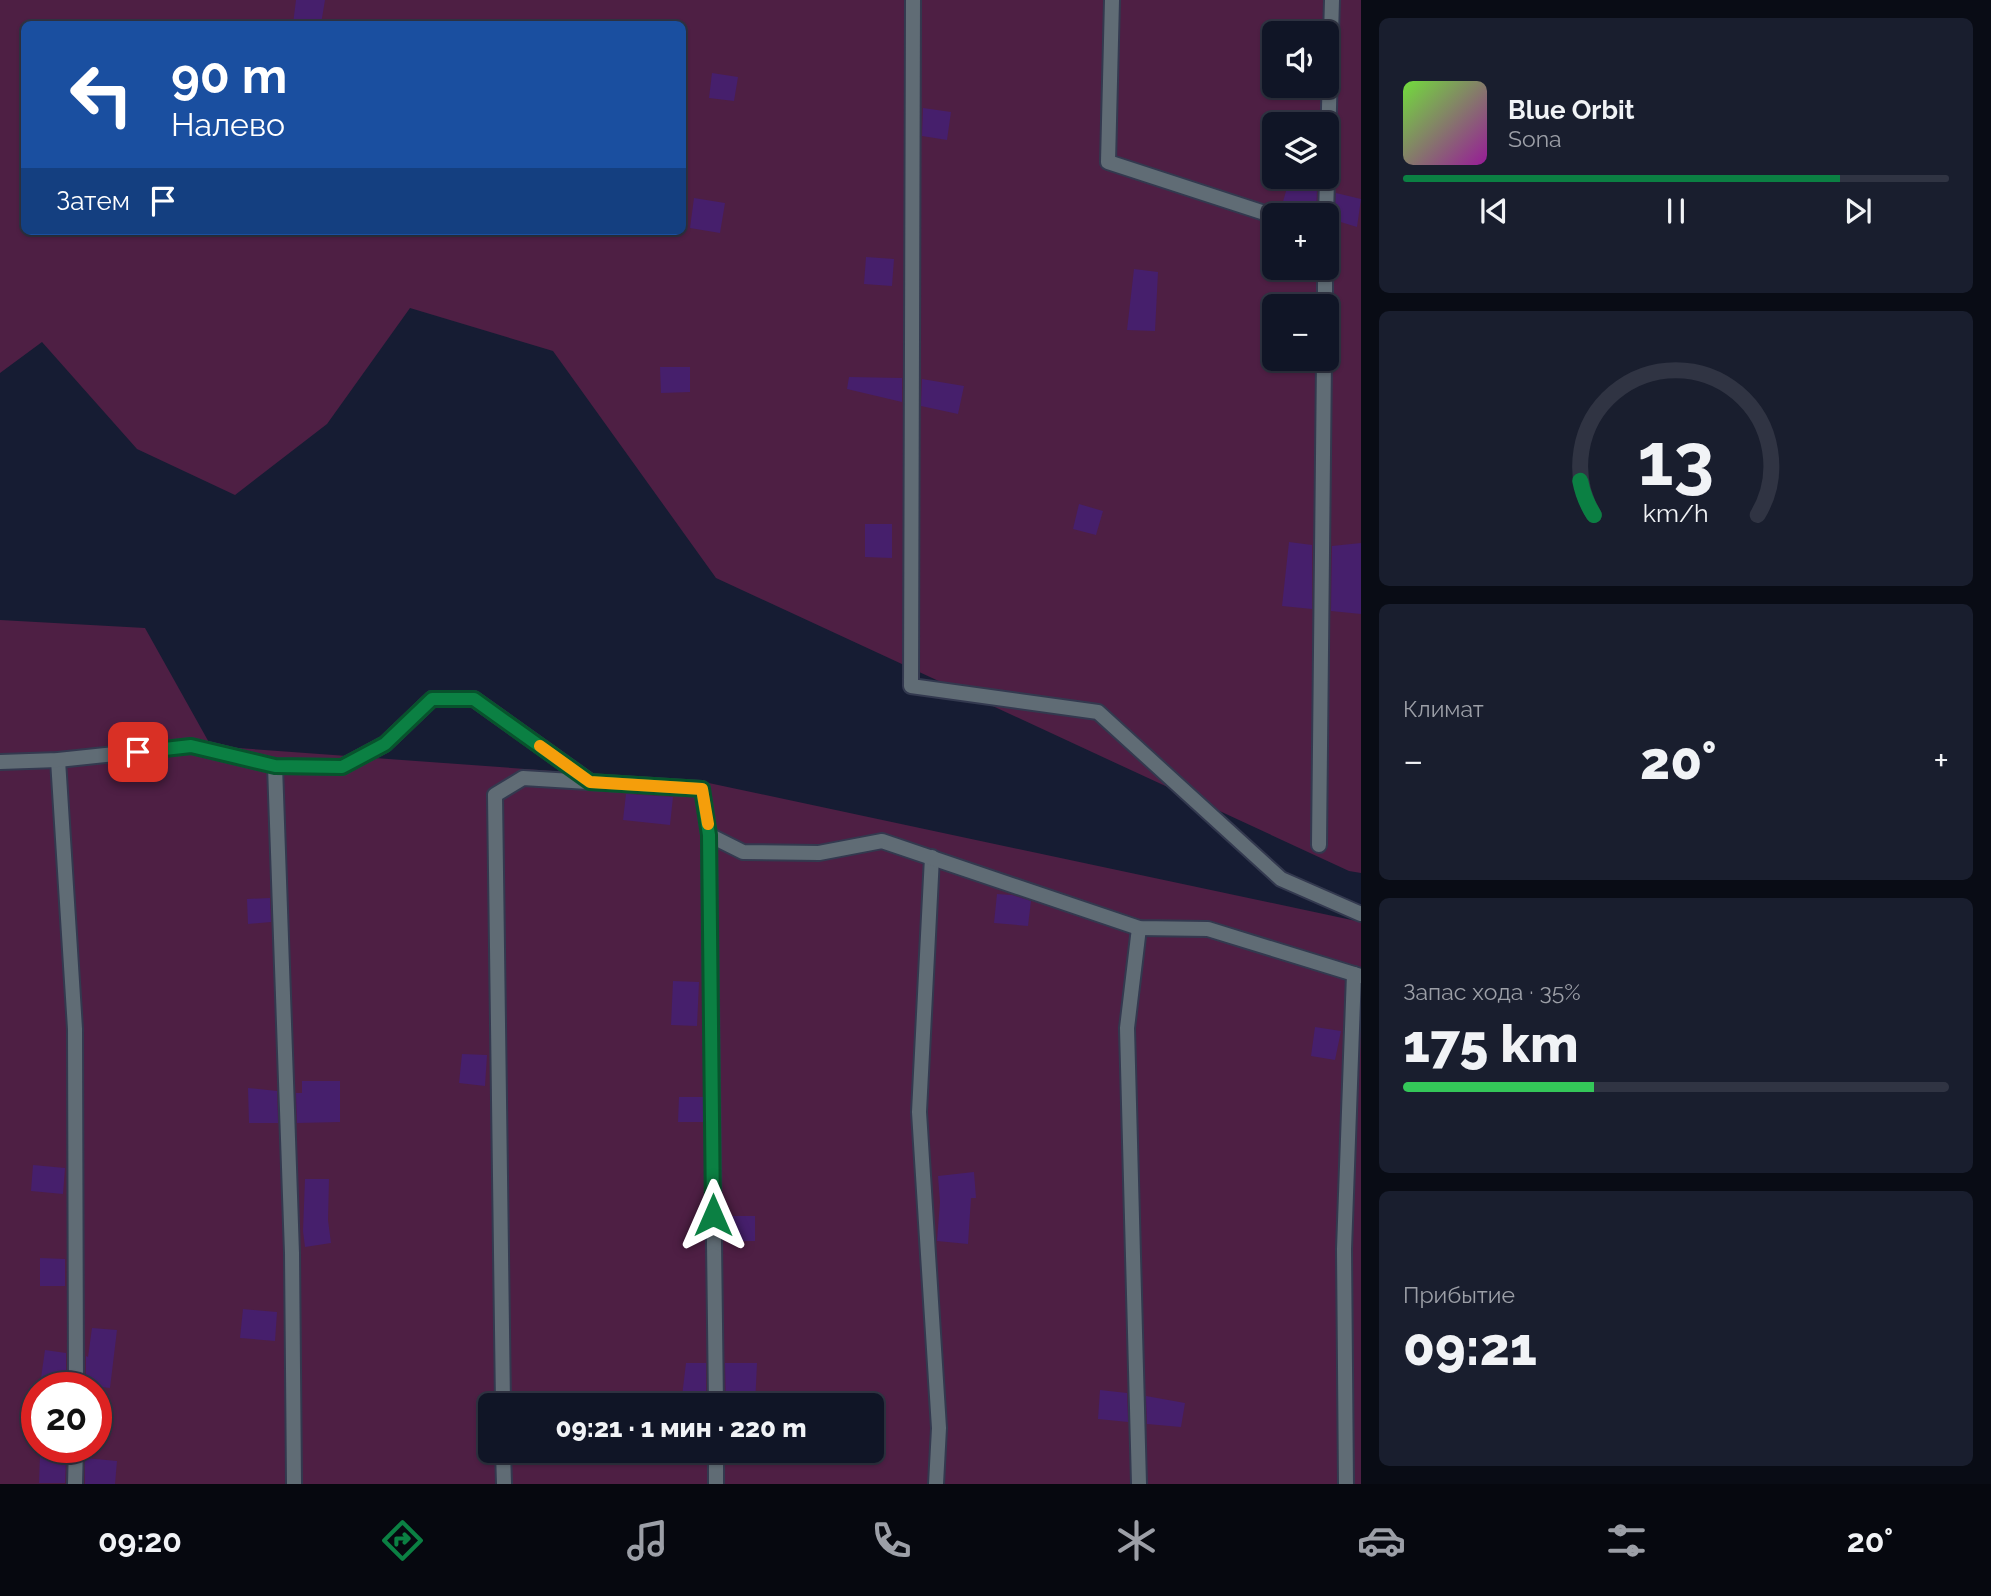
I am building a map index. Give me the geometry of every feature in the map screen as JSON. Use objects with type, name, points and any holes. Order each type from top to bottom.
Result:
[{"type":"lane","points":[[913,0],[911,685],[1098,712],[1281,879],[1361,914]]},
{"type":"lane","points":[[1112,0],[1108,162],[1262,212]]},
{"type":"lane","points":[[1326,203],[1332,0]]},
{"type":"lane","points":[[1319,845],[1324,371]]},
{"type":"lane","points":[[0,762],[58,760],[191,746],[275,766],[342,767],[385,744],[432,699],[474,699],[590,782]]},
{"type":"lane","points":[[58,760],[75,1029],[76,1372]]},
{"type":"lane","points":[[275,766],[292,1240],[294,1484]]},
{"type":"lane","points":[[503,1393],[495,795],[523,778],[702,789],[709,835],[716,1393]]},
{"type":"lane","points":[[709,835],[743,852],[819,853],[882,841],[1139,928],[1208,929],[1358,975],[1344,1250],[1346,1484]]},
{"type":"lane","points":[[932,857],[919,1112],[939,1428],[936,1484]]},
{"type":"lane","points":[[1139,928],[1127,1028],[1139,1484]]},
{"type":"lane","points":[[75,1484],[76,1463]]},
{"type":"lane","points":[[503,1463],[504,1484]]},
{"type":"lane","points":[[716,1463],[716,1484]]},
{"type":"shaded area","points":[[0,0],[1361,0],[1361,873],[1349,871],[716,578],[553,351],[410,308],[327,424],[235,495],[137,449],[42,342],[0,373]]},
{"type":"shaded area","points":[[0,620],[145,628],[211,746],[704,782],[1361,922],[1361,1484],[0,1484]]},
{"type":"building","points":[[296,0],[325,0],[322,21],[293,21]]},
{"type":"building","points":[[712,73],[738,77],[734,101],[709,98]]},
{"type":"building","points":[[923,108],[951,112],[947,140],[922,136]]},
{"type":"building","points":[[1287,189],[1317,189],[1316,203],[1283,203]]},
{"type":"building","points":[[1336,193],[1361,199],[1357,227],[1339,222],[1339,203],[1335,203]]},
{"type":"building","points":[[694,198],[725,203],[720,233],[690,228]]},
{"type":"building","points":[[866,257],[894,259],[892,286],[864,284]]},
{"type":"building","points":[[1134,269],[1158,272],[1155,331],[1127,330]]},
{"type":"building","points":[[660,367],[690,367],[690,392],[661,393]]},
{"type":"building","points":[[849,377],[902,378],[902,402],[847,389]]},
{"type":"building","points":[[922,379],[964,386],[958,414],[921,406]]},
{"type":"building","points":[[1079,504],[1103,511],[1096,535],[1073,529]]},
{"type":"building","points":[[865,524],[892,524],[892,558],[865,557]]},
{"type":"building","points":[[1289,542],[1312,545],[1312,609],[1282,606]]},
{"type":"building","points":[[1361,543],[1361,614],[1331,611],[1332,546]]},
{"type":"building","points":[[626,794],[673,797],[670,825],[623,820]]},
{"type":"building","points":[[997,894],[1031,901],[1028,926],[994,923]]},
{"type":"building","points":[[270,898],[271,922],[248,924],[247,899]]},
{"type":"building","points":[[673,981],[699,982],[697,1026],[671,1025]]},
{"type":"building","points":[[1315,1027],[1341,1031],[1335,1060],[1311,1056]]},
{"type":"building","points":[[462,1054],[487,1055],[485,1086],[459,1083]]},
{"type":"building","points":[[302,1081],[340,1081],[340,1122],[297,1123],[296,1093],[302,1093]]},
{"type":"building","points":[[248,1088],[277,1091],[278,1123],[249,1123]]},
{"type":"building","points":[[679,1097],[703,1097],[703,1122],[678,1122]]},
{"type":"building","points":[[33,1165],[65,1168],[63,1194],[31,1191]]},
{"type":"building","points":[[974,1172],[976,1198],[971,1198],[968,1244],[937,1241],[940,1202],[938,1176]]},
{"type":"building","points":[[305,1179],[329,1179],[328,1220],[331,1243],[305,1247]]},
{"type":"building","points":[[725,1216],[755,1216],[755,1241],[724,1241]]},
{"type":"building","points":[[40,1258],[65,1259],[65,1286],[40,1286]]},
{"type":"building","points":[[243,1309],[277,1312],[275,1341],[240,1338]]},
{"type":"building","points":[[92,1328],[117,1330],[112,1372],[86,1372],[86,1356],[88,1357]]},
{"type":"building","points":[[45,1350],[66,1353],[66,1372],[42,1372]]},
{"type":"building","points":[[686,1363],[706,1363],[706,1393],[682,1393]]},
{"type":"building","points":[[725,1363],[757,1363],[756,1393],[726,1393]]},
{"type":"building","points":[[1100,1390],[1127,1393],[1128,1422],[1098,1419]]},
{"type":"building","points":[[1146,1396],[1185,1403],[1181,1427],[1147,1424]]},
{"type":"building","points":[[117,1461],[115,1484],[85,1484],[85,1463]]},
{"type":"building","points":[[40,1463],[66,1463],[65,1483],[39,1483]]},
{"type":"slow traffic","points":[[540,746],[590,782],[702,789],[708,824]]},
{"type":"route","points":[[138,752],[191,746],[275,766],[342,767],[385,744],[432,699],[474,699],[590,782],[702,789],[709,835],[713,1215]]}]
